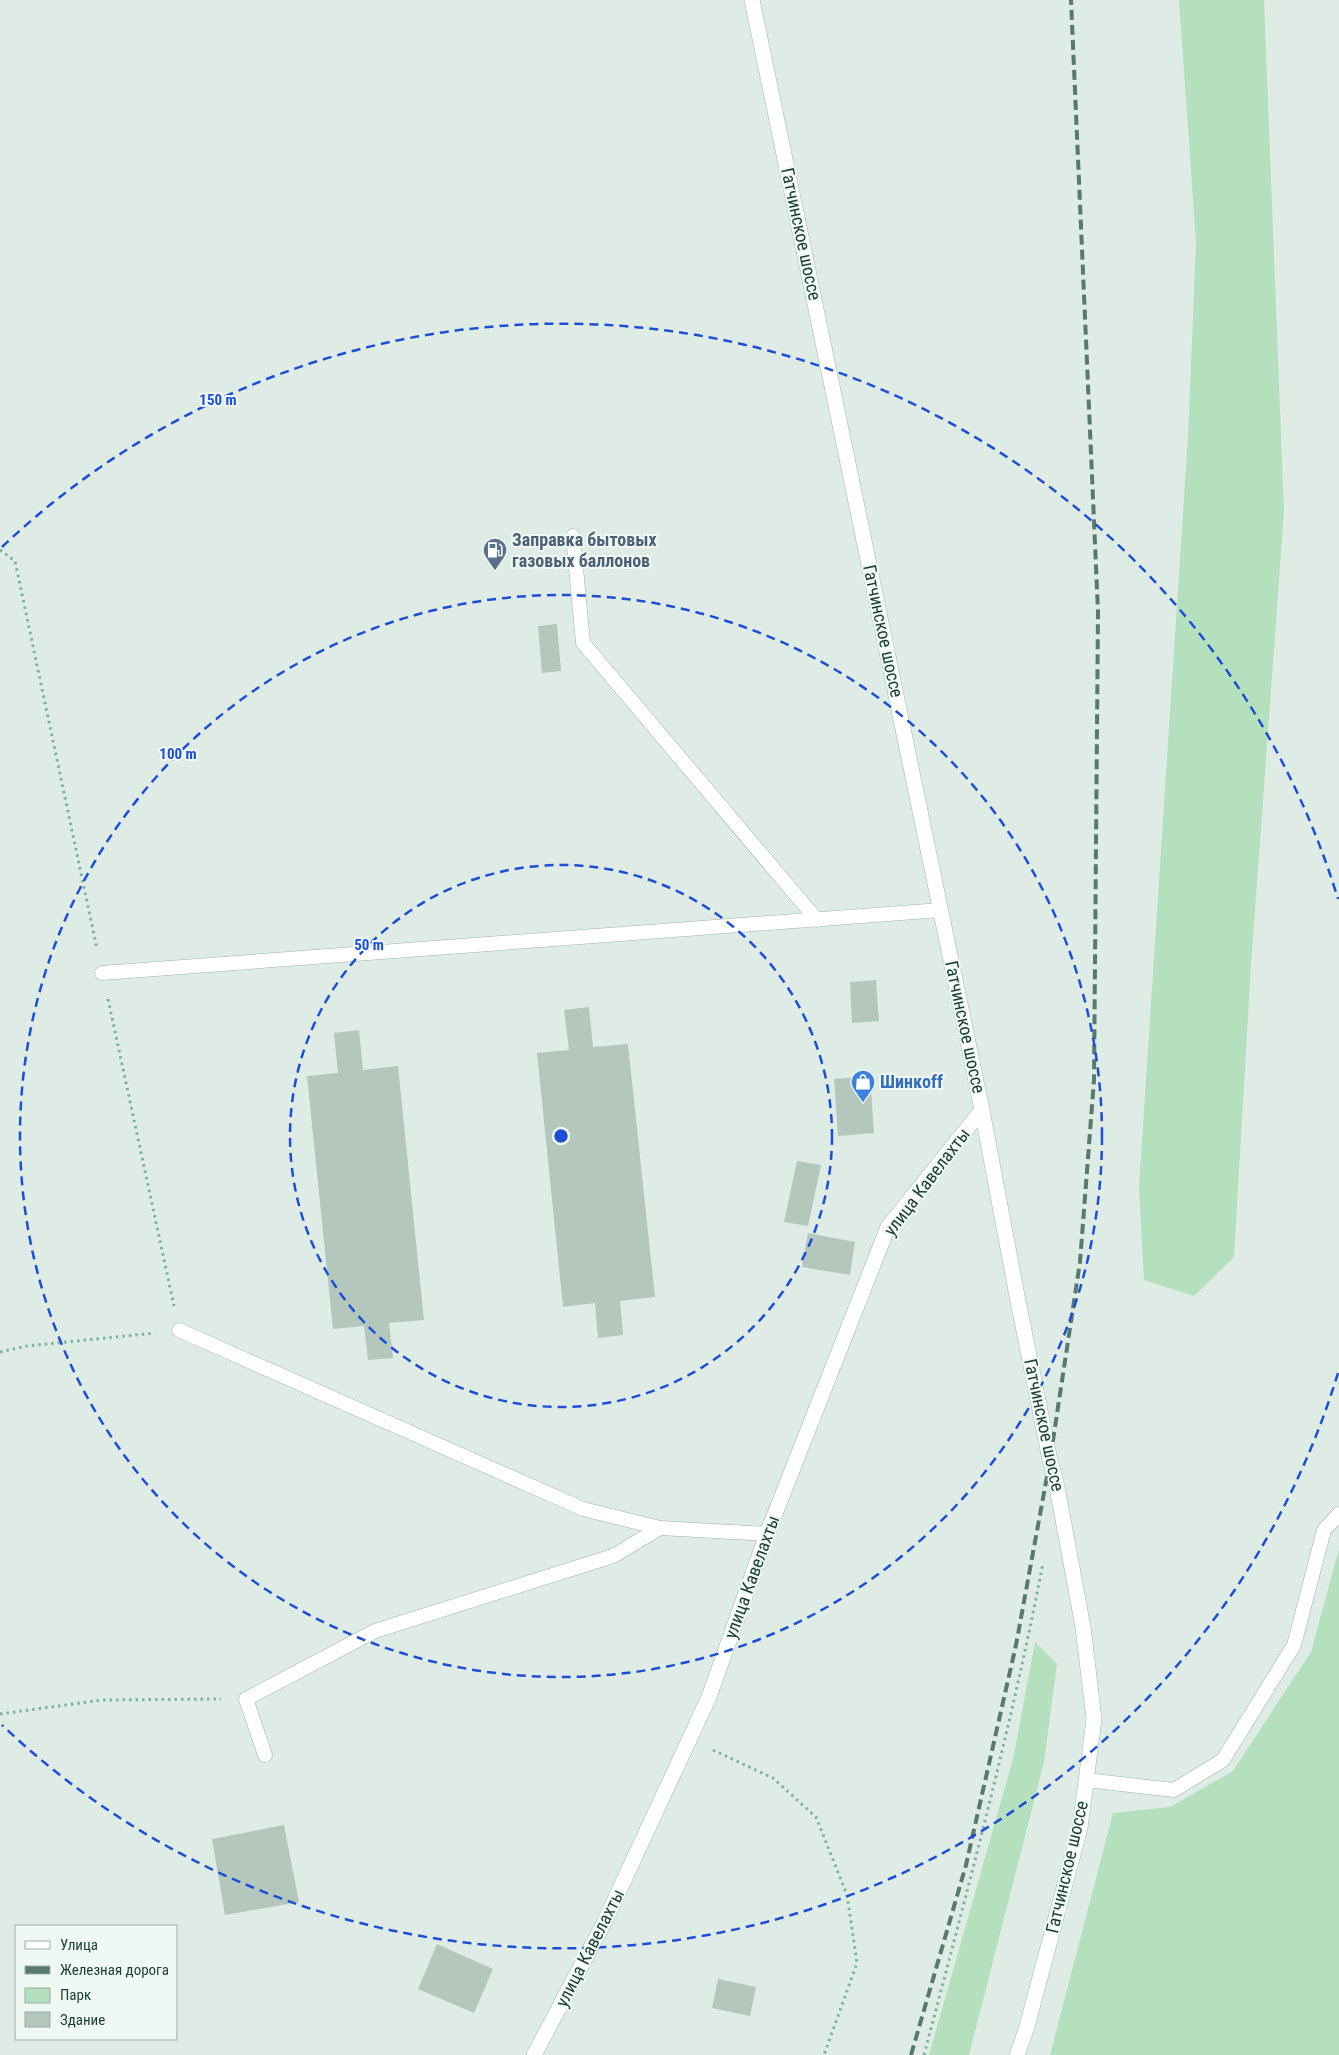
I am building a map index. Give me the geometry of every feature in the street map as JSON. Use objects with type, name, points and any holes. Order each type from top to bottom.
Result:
[{"type":"main road","name":"Гатчинское шоссе","points":[[752,0],[982,1110],[1050,1460],[1058,1487],[1083,1627],[1094,1719],[1080,1828],[1026,2030],[1017,2055]]},
{"type":"main road","name":"улица Кавелахты","points":[[534,2055],[605,1921],[709,1697],[767,1534],[888,1227],[982,1110]]},
{"type":"lane","points":[[573,536],[583,643],[817,920]]},
{"type":"lane","points":[[102,973],[941,910]]},
{"type":"lane","points":[[179,1330],[583,1509],[660,1528],[767,1534]]},
{"type":"lane","points":[[1086,1780],[1174,1790],[1223,1760],[1294,1645],[1324,1530],[1339,1514]]},
{"type":"lane","points":[[265,1755],[246,1699],[375,1632],[613,1556],[660,1528]]},
{"type":"path","points":[[0,550],[15,561],[179,1330],[27,1346],[0,1352]]},
{"type":"path","points":[[924,2055],[977,1857],[1005,1742],[1023,1666],[1043,1562]]},
{"type":"path","points":[[0,1714],[102,1700],[246,1699]]},
{"type":"path","points":[[689,1739],[774,1778],[816,1817],[847,1895],[857,1962],[824,2055]]},
{"type":"green space","points":[[1179,0],[1264,0],[1284,512],[1251,965],[1234,1257],[1194,1296],[1144,1280],[1139,1187],[1188,437],[1196,242]]},
{"type":"green space","points":[[1339,1549],[1339,2055],[1050,2055],[1113,1813],[1170,1807],[1233,1771],[1311,1652]]},
{"type":"green space","points":[[1035,1642],[1057,1664],[1044,1762],[969,2055],[929,2055],[1013,1759]]},
{"type":"building","points":[[557,624],[561,671],[542,673],[538,626]]},
{"type":"building","points":[[876,980],[879,1021],[852,1023],[850,982]]},
{"type":"building","points":[[589,1007],[593,1047],[628,1044],[655,1297],[620,1301],[623,1335],[598,1338],[595,1303],[563,1307],[537,1053],[569,1050],[564,1010]]},
{"type":"building","points":[[359,1030],[363,1070],[398,1066],[424,1320],[389,1323],[393,1358],[368,1360],[364,1326],[333,1329],[307,1076],[338,1073],[334,1033]]},
{"type":"building","points":[[870,1076],[874,1133],[838,1136],[834,1079]]},
{"type":"building","points":[[797,1161],[821,1165],[808,1226],[784,1222]]},
{"type":"building","points":[[808,1233],[855,1242],[850,1275],[802,1267]]},
{"type":"building","points":[[284,1825],[299,1902],[225,1915],[212,1839]]},
{"type":"building","points":[[437,1944],[493,1969],[474,2013],[418,1989]]},
{"type":"building","points":[[718,1979],[756,1987],[750,2016],[712,2008]]},
{"type":"railway","points":[[911,2055],[966,1865],[1016,1645],[1050,1460],[1080,1262],[1094,1080],[1098,612],[1071,0]]},
{"type":"place","name":"Заправка бытовых газовых баллонов","points":[[495,571]]},
{"type":"place","name":"Шинкoff","points":[[863,1103]]}]
